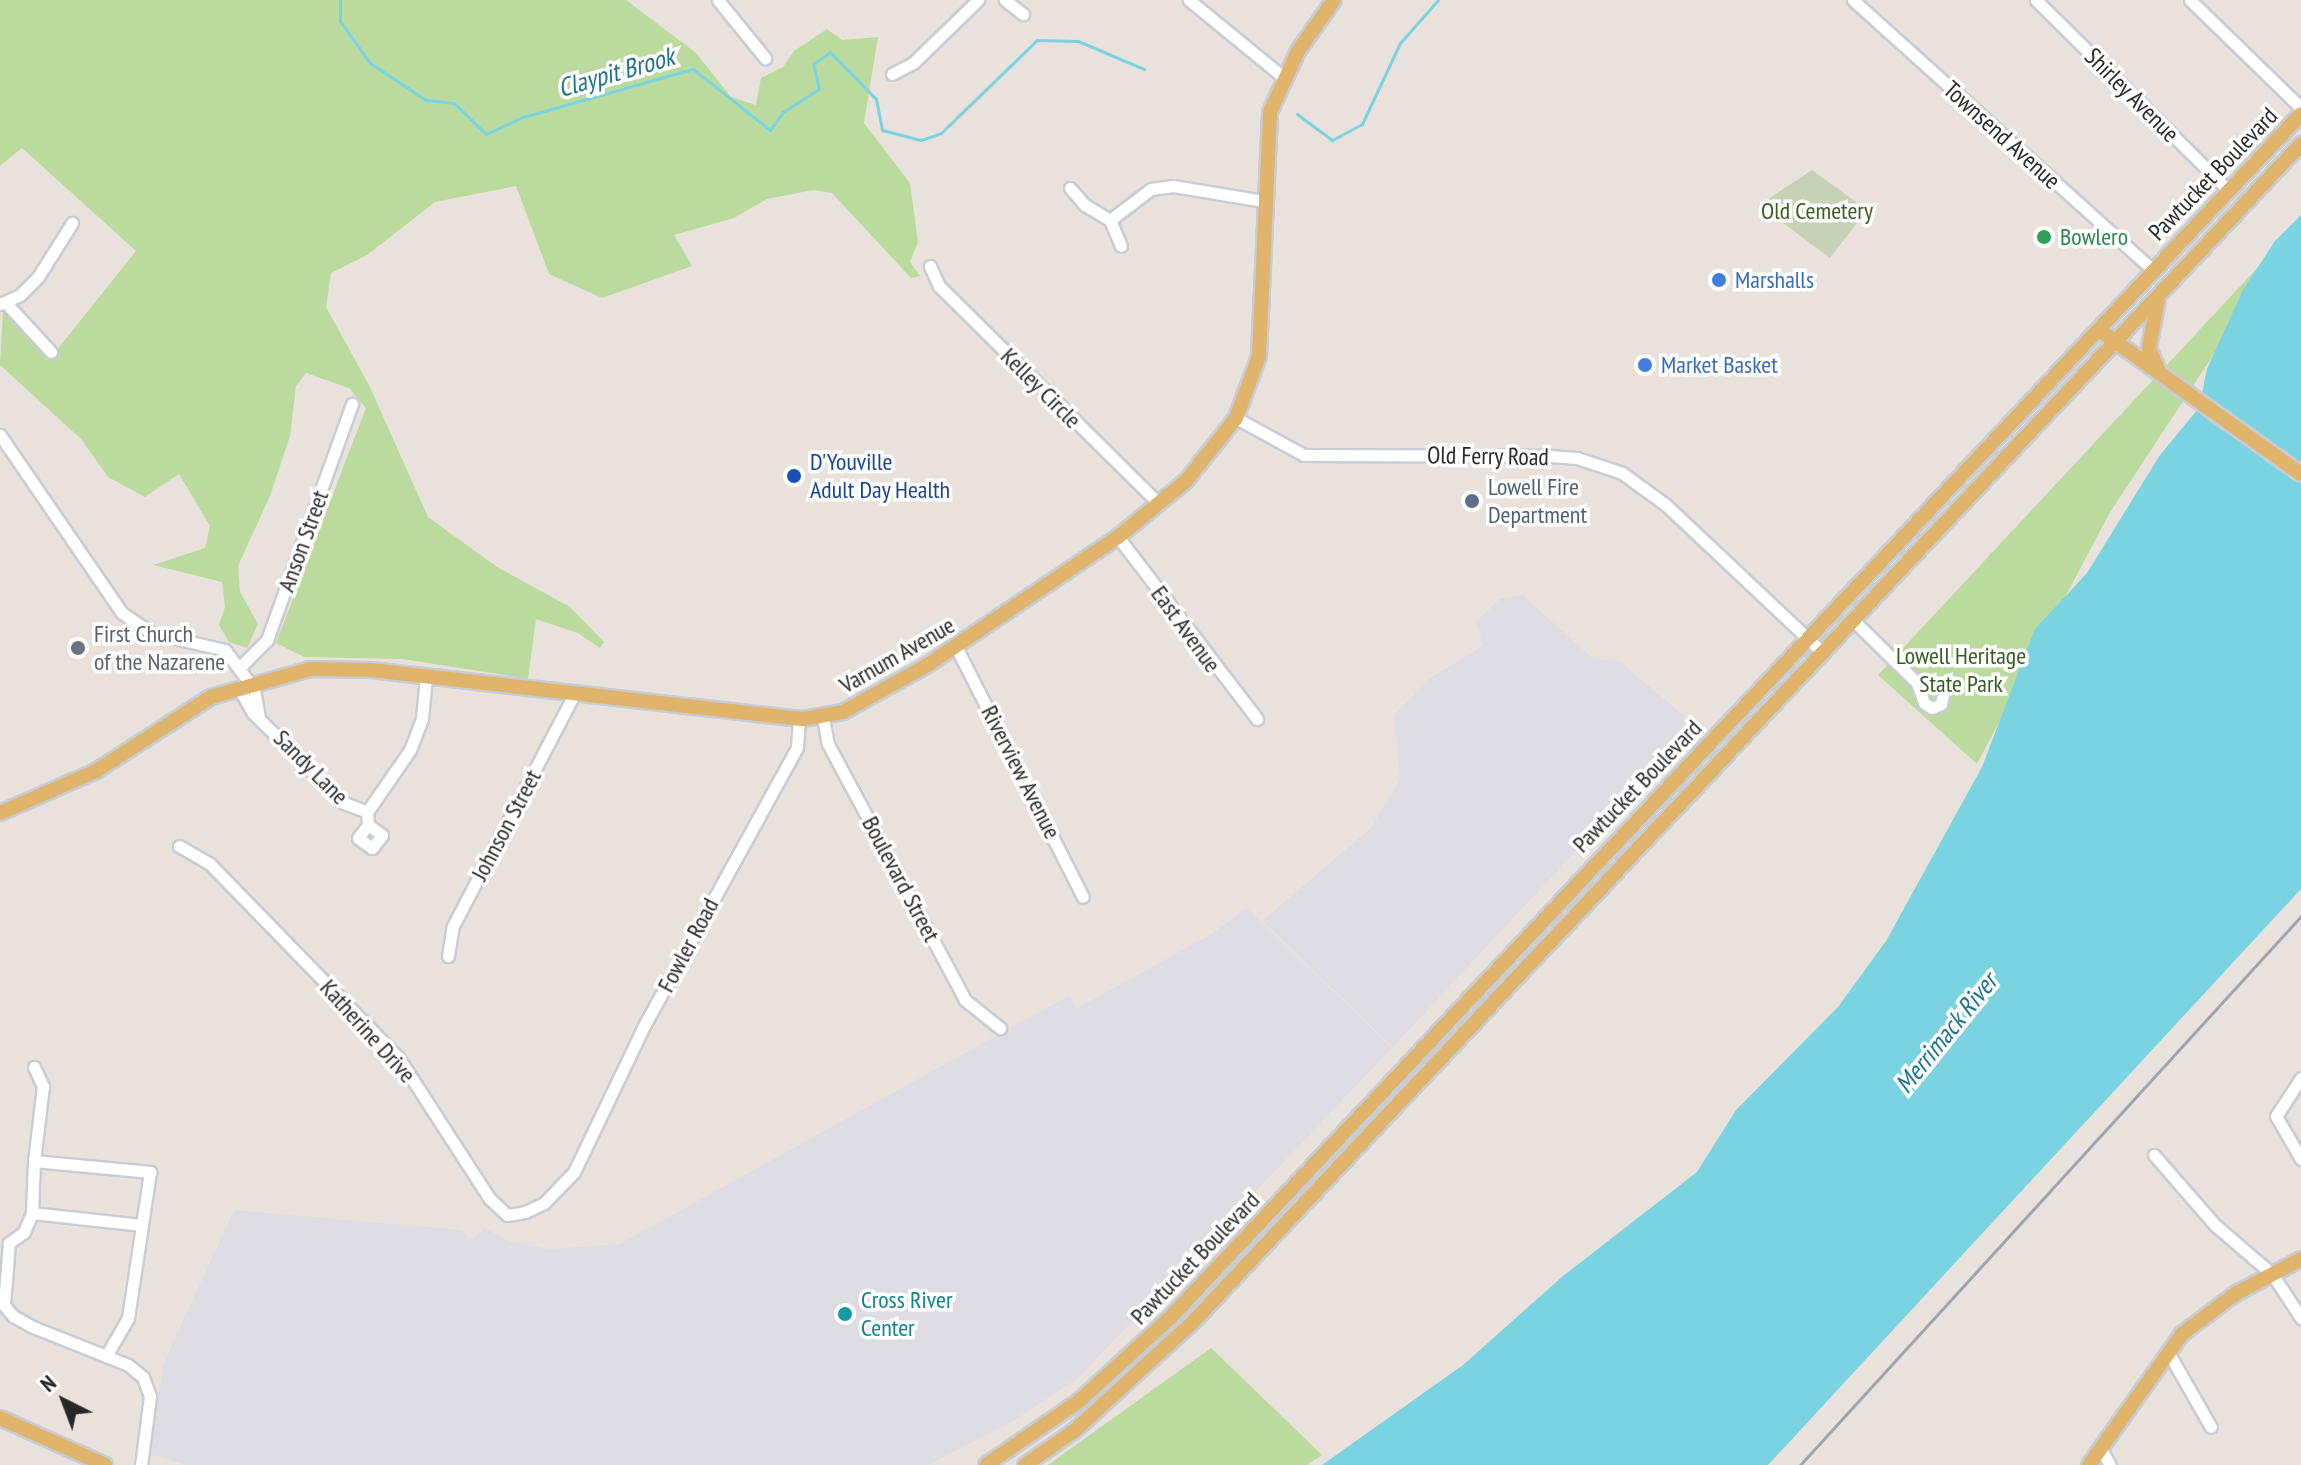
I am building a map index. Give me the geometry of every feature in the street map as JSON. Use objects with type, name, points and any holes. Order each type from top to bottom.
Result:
[{"type":"main road","name":"Varnum Avenue","points":[[0,813],[79,780],[180,713],[246,684],[325,668],[799,719],[823,717],[859,704],[956,647],[1118,537],[1159,504],[1200,466],[1236,418],[1251,389],[1259,356],[1267,125],[1283,77],[1334,0]]},
{"type":"main road","name":"Pawtucket Boulevard","points":[[986,1465],[1079,1401],[1171,1317],[2096,328],[2301,114]]},
{"type":"main road","name":"Pawtucket Boulevard","points":[[1025,1465],[1074,1431],[1192,1323],[2113,339],[2301,144]]},
{"type":"main road","points":[[2159,371],[2149,348],[2152,313],[2176,274]]},
{"type":"main road","points":[[2096,328],[2301,474]]},
{"type":"main road","points":[[2089,1465],[2168,1352],[2204,1315],[2301,1259]]},
{"type":"main road","points":[[6,1422],[84,1465]]},
{"type":"main road","points":[[6,1422],[105,1465]]},
{"type":"street","points":[[719,0],[765,58]]},
{"type":"street","points":[[892,74],[913,63],[978,0]]},
{"type":"street","points":[[1005,0],[1023,14]]},
{"type":"street","points":[[1189,0],[1283,77]]},
{"type":"street","name":"Shirley Avenue","points":[[2036,0],[2228,190]]},
{"type":"street","points":[[2190,0],[2301,108]]},
{"type":"street","name":"Townsend Avenue","points":[[1858,1],[2152,269]]},
{"type":"street","points":[[1110,220],[1131,201],[1162,187],[1264,201]]},
{"type":"street","points":[[1070,188],[1085,205],[1110,220],[1121,246]]},
{"type":"street","points":[[51,352],[3,303],[38,277],[72,223]]},
{"type":"street","name":"Kelley Circle","points":[[930,266],[939,286],[1159,504]]},
{"type":"street","name":"Anson Street","points":[[239,668],[267,640],[352,404]]},
{"type":"street","name":"Old Ferry Road","points":[[1236,418],[1304,455],[1549,456],[1577,458],[1622,473],[1666,505],[1822,652]]},
{"type":"street","points":[[0,435],[122,613],[152,633],[215,644],[239,668]]},
{"type":"street","name":"East Avenue","points":[[1118,537],[1257,719]]},
{"type":"street","points":[[1853,620],[1917,683]]},
{"type":"street","name":"Riverview Avenue","points":[[956,647],[1083,897]]},
{"type":"street","name":"Sandy Lane","points":[[239,668],[246,684],[254,689],[259,716],[344,803],[368,818],[415,739],[426,678]]},
{"type":"street","name":"Johnson Street","points":[[448,956],[453,926],[573,696]]},
{"type":"street","name":"Boulevard Street","points":[[823,717],[828,744],[965,1000],[1000,1028]]},
{"type":"street","name":"Fowler Road","points":[[574,1172],[645,1024],[785,770],[798,743],[799,719]]},
{"type":"street","name":"Katherine Drive","points":[[179,846],[210,864],[398,1057],[490,1199],[507,1215],[544,1203],[574,1172]]},
{"type":"street","points":[[34,1067],[43,1086],[34,1161],[32,1213],[24,1232],[9,1243],[4,1305],[33,1327],[106,1356],[143,1377],[150,1396],[141,1465]]},
{"type":"street","points":[[2301,1078],[2276,1116],[2301,1159]]},
{"type":"street","points":[[2154,1155],[2215,1225],[2272,1274],[2301,1318]]},
{"type":"street","points":[[34,1161],[150,1172],[128,1318],[106,1356]]},
{"type":"street","points":[[32,1213],[142,1225]]},
{"type":"street","points":[[2168,1352],[2211,1427]]},
{"type":"street","points":[[2101,1449],[2110,1465]]},
{"type":"shaded area","points":[[1523,595],[1591,657],[1620,662],[1694,724],[1393,1047],[1262,921],[1371,828],[1400,779],[1394,715],[1430,678],[1483,646],[1476,622],[1500,599]]},
{"type":"shaded area","points":[[1247,908],[1392,1048],[1078,1378],[1015,1420],[928,1465],[186,1465],[149,1454],[164,1362],[234,1210],[462,1230],[470,1240],[485,1228],[510,1242],[549,1249],[620,1244],[1070,995],[1076,1009],[1210,935]]},
{"type":"green space","points":[[0,0],[626,0],[696,53],[731,97],[756,105],[761,78],[783,67],[794,51],[827,29],[842,40],[878,37],[864,123],[910,183],[918,242],[910,262],[920,276],[911,278],[832,193],[813,190],[767,199],[734,218],[674,235],[692,266],[602,298],[549,274],[516,186],[435,202],[367,255],[331,273],[326,307],[369,385],[428,517],[497,567],[570,607],[604,642],[600,648],[578,633],[536,619],[528,679],[403,659],[304,657],[276,643],[366,408],[349,388],[306,373],[296,386],[290,436],[270,496],[238,566],[240,592],[258,624],[247,648],[229,642],[219,625],[225,607],[222,582],[153,565],[205,548],[210,526],[179,474],[145,497],[108,477],[81,439],[0,365],[3,310],[48,361],[136,251],[22,148],[0,166]]},
{"type":"green space","name":"Old Cemetery","points":[[1812,170],[1867,210],[1830,258],[1759,205]]},
{"type":"green space","name":"Lowell Heritage State Park","points":[[2301,221],[2109,514],[1977,764],[1878,675]]},
{"type":"green space","points":[[1211,1348],[1322,1455],[1307,1465],[1048,1465]]},
{"type":"water","name":"Merrimack River","points":[[2301,215],[2301,889],[1768,1465],[1322,1465],[1463,1365],[1563,1276],[1697,1172],[1736,1110],[1838,1007],[1886,941],[1982,767],[2035,629],[2087,573],[2160,455],[2199,408],[2207,369],[2243,290],[2275,241]]},
{"type":"waterway","name":"Claypit Brook","points":[[340,0],[340,21],[370,63],[426,100],[454,103],[486,134],[523,117],[693,69],[770,130],[783,112],[819,89],[813,64],[830,52],[876,99],[882,130],[921,140],[941,133],[1037,40],[1078,41],[1144,69]]},
{"type":"waterway","name":"Claypit Brook","points":[[1297,114],[1332,140],[1362,124],[1400,43],[1438,0]]},
{"type":"railway","points":[[1800,1465],[2301,916]]},
{"type":"place","name":"Bowlero","points":[[2044,237]]},
{"type":"place","name":"Marshalls","points":[[1719,280]]},
{"type":"place","name":"Market Basket","points":[[1645,365]]},
{"type":"place","name":"D'Youville Adult Day Health","points":[[794,476]]},
{"type":"place","name":"Lowell Fire Department","points":[[1472,501]]},
{"type":"place","name":"First Church of the Nazarene","points":[[78,648]]},
{"type":"place","name":"Cross River Center","points":[[845,1314]]}]
